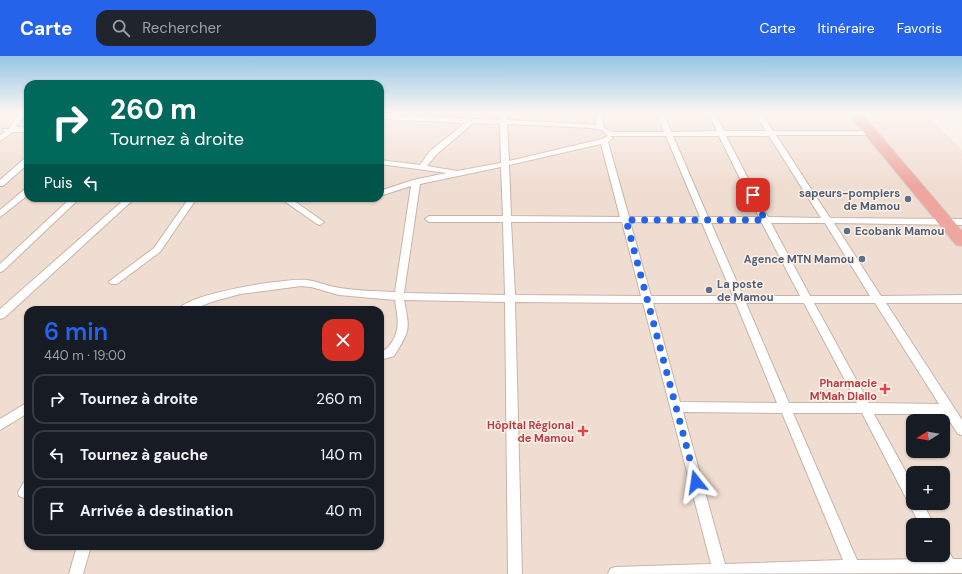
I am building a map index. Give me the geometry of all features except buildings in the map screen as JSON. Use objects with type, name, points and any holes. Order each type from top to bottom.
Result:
[{"type":"highway","points":[[875,137],[962,241]]},
{"type":"street","points":[[423,167],[433,153],[452,137]]},
{"type":"street","points":[[504,137],[510,298],[515,574]]},
{"type":"street","points":[[384,193],[416,182],[505,164],[606,137]]},
{"type":"street","points":[[607,137],[626,220],[720,572]]},
{"type":"street","points":[[668,137],[854,571]]},
{"type":"street","points":[[724,137],[765,220],[906,485]]},
{"type":"street","points":[[773,137],[962,430]]},
{"type":"street","points":[[384,162],[460,173]]},
{"type":"street","points":[[0,184],[24,163]]},
{"type":"street","points":[[384,355],[390,353],[400,338],[404,326],[399,297],[416,182]]},
{"type":"street","points":[[0,214],[24,194]]},
{"type":"street","points":[[0,269],[72,202]]},
{"type":"street","points":[[0,315],[127,202]]},
{"type":"street","points":[[114,282],[157,250],[190,202]]},
{"type":"street","points":[[290,202],[320,222]]},
{"type":"street","points":[[429,219],[962,222]]},
{"type":"street","points":[[190,306],[233,292],[304,283],[318,284],[336,291],[399,297],[738,301],[962,299]]},
{"type":"street","points":[[676,408],[949,409]]},
{"type":"street","points":[[0,425],[24,410]]},
{"type":"street","points":[[76,574],[83,550]]},
{"type":"street","points":[[616,574],[854,571],[951,566]]},
{"type":"shaded area","points":[[0,137],[24,137],[24,202],[384,202],[384,137],[949,137],[962,149],[962,574],[0,574]]},
{"type":"place","name":"sapeurs-pompiers de Mamou","points":[[908,199]]},
{"type":"place","name":"Ecobank Mamou","points":[[847,231]]},
{"type":"place","name":"Agence MTN Mamou","points":[[862,259]]},
{"type":"place","name":"La poste de Mamou","points":[[709,290]]},
{"type":"place","name":"Pharmacie M'Mah Diallo","points":[[885,389]]},
{"type":"place","name":"Hôpital Régional de Mamou","points":[[583,431]]},
{"type":"route","points":[[696,482],[626,220],[765,220],[753,195]]}]
